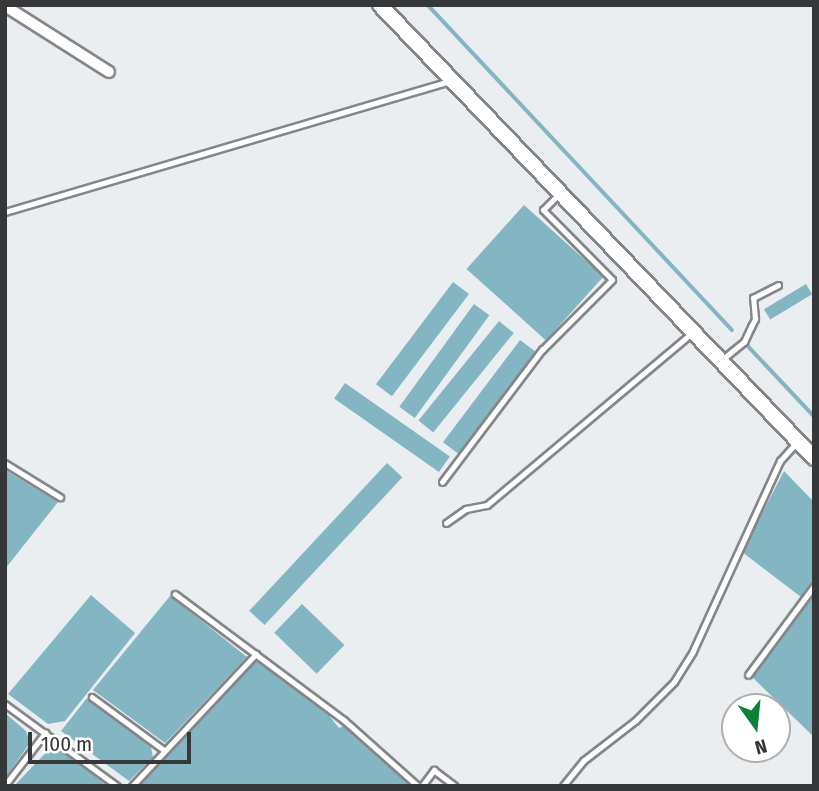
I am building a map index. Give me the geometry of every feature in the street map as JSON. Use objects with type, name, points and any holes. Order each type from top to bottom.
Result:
[{"type":"main road","points":[[380,5],[814,458]]},
{"type":"street","points":[[5,6],[109,72]]},
{"type":"lane","points":[[5,212],[453,79]]},
{"type":"lane","points":[[442,482],[542,350],[612,280],[543,210],[561,193]]},
{"type":"lane","points":[[720,361],[744,342],[755,319],[753,298],[778,285]]},
{"type":"lane","points":[[446,523],[466,509],[487,505],[693,333]]},
{"type":"lane","points":[[563,786],[583,761],[635,721],[674,682],[693,651],[780,461],[797,441]]},
{"type":"lane","points":[[5,463],[60,497]]},
{"type":"lane","points":[[748,675],[814,586]]},
{"type":"lane","points":[[175,594],[344,720],[420,786],[435,770],[455,786]]},
{"type":"lane","points":[[132,786],[256,654]]},
{"type":"lane","points":[[92,697],[163,750]]},
{"type":"lane","points":[[5,704],[117,786]]},
{"type":"lane","points":[[5,785],[45,733]]},
{"type":"water","points":[[524,205],[604,277],[546,341],[466,269]]},
{"type":"water","points":[[453,282],[469,294],[392,396],[376,384]]},
{"type":"water","points":[[806,284],[812,294],[770,320],[764,309]]},
{"type":"water","points":[[474,304],[489,315],[415,418],[399,407]]},
{"type":"water","points":[[499,321],[514,333],[433,432],[418,420]]},
{"type":"water","points":[[520,340],[536,352],[459,454],[443,442]]},
{"type":"water","points":[[345,383],[450,456],[439,472],[334,399]]},
{"type":"water","points":[[387,463],[402,477],[265,625],[249,611]]},
{"type":"water","points":[[5,470],[58,502],[5,569]]},
{"type":"water","points":[[784,471],[814,502],[814,578],[801,597],[742,552]]},
{"type":"water","points":[[814,594],[814,737],[791,715],[791,693],[769,693],[752,677]]},
{"type":"water","points":[[91,595],[135,633],[65,721],[48,724],[8,694]]},
{"type":"water","points":[[170,596],[247,657],[165,743],[93,690]]},
{"type":"water","points":[[302,604],[344,645],[317,674],[274,633]]},
{"type":"water","points":[[255,659],[327,713],[339,728],[345,725],[412,786],[139,786]]},
{"type":"water","points":[[87,698],[151,747],[153,757],[129,781],[61,731]]},
{"type":"water","points":[[5,713],[26,731],[30,743],[5,778]]},
{"type":"water","points":[[54,744],[107,786],[14,786]]},
{"type":"waterway","points":[[428,5],[732,330]]},
{"type":"waterway","points":[[748,346],[814,416]]}]
